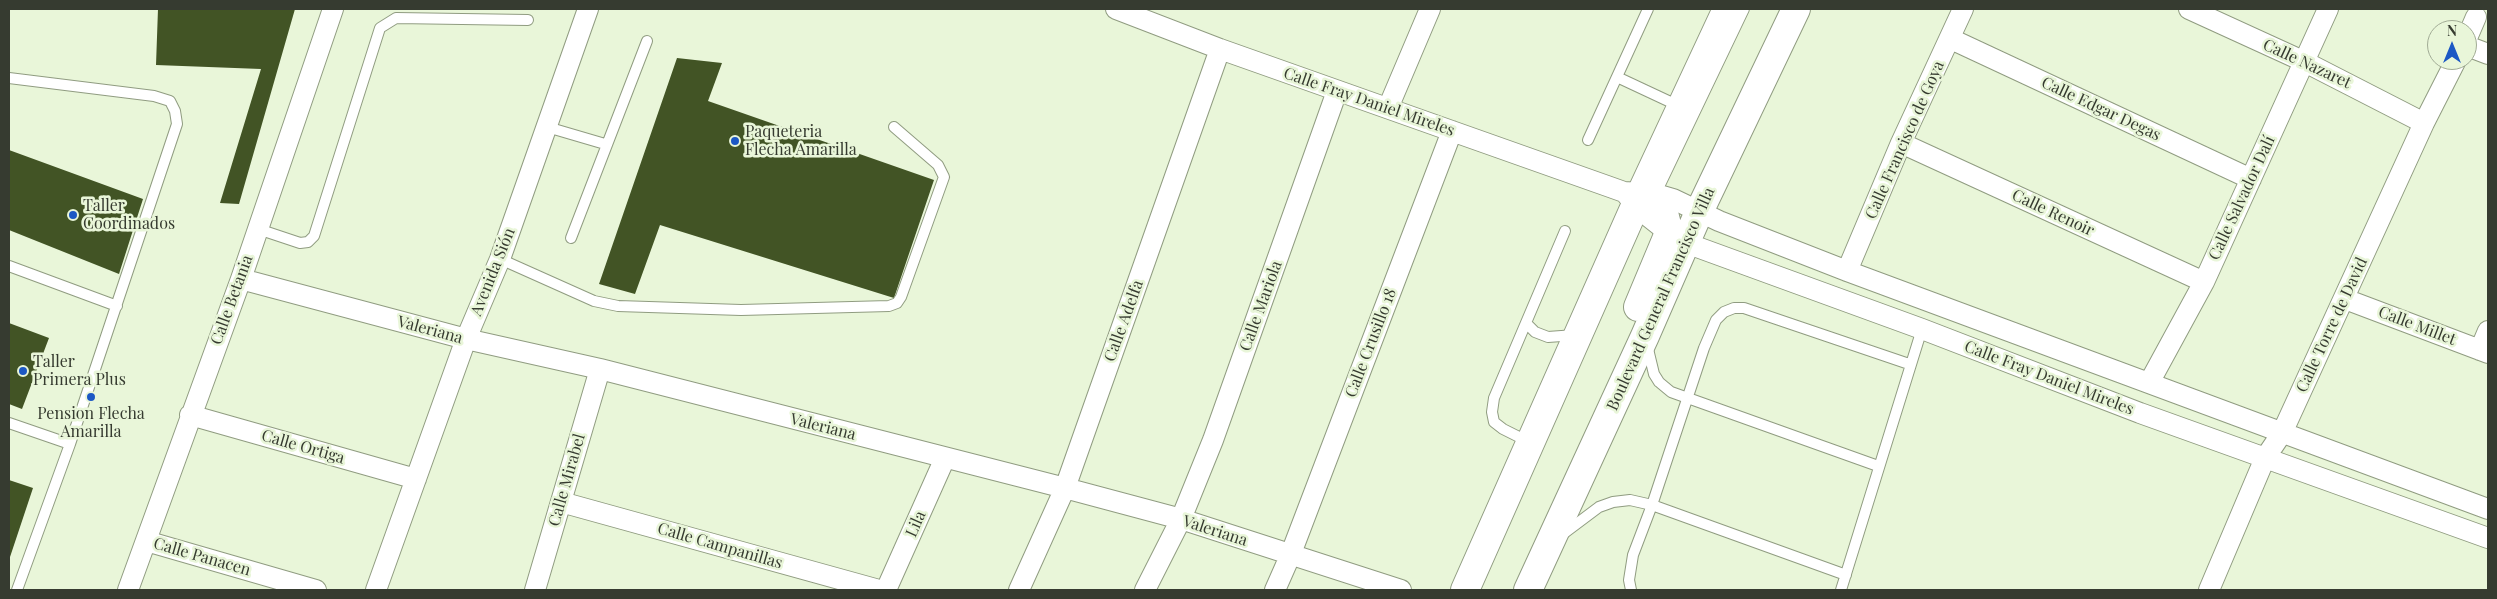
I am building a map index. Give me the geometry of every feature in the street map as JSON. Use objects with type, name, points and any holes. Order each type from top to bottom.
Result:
[{"type":"main road","points":[[1465,590],[1578,334],[1642,203],[1727,9]]},
{"type":"main road","name":"Boulevard General Francisco Villa","points":[[1524,586],[1547,547],[1589,445],[1645,336],[1685,221],[1796,9]]},
{"type":"main road","points":[[1589,445],[1592,416],[1685,221],[1642,203]]},
{"type":"street","name":"Calle Betania","points":[[128,590],[190,415],[241,280],[333,9]]},
{"type":"street","name":"Avenida Sión","points":[[376,590],[466,339],[500,260],[588,9]]},
{"type":"street","name":"Calle Fray Daniel Mireles","points":[[1116,9],[1220,49],[1452,130],[1642,203]]},
{"type":"street","points":[[1388,108],[1430,9]]},
{"type":"street","name":"Calle Francisco de Goya","points":[[1847,271],[1901,143],[1951,39],[1963,9]]},
{"type":"street","name":"Calle Nazaret","points":[[2189,9],[2305,62],[2424,123]]},
{"type":"street","name":"Calle Salvador Dalí","points":[[2149,383],[2204,282],[2328,9]]},
{"type":"street","name":"Calle Edgar Degas","points":[[1951,39],[2251,179]]},
{"type":"street","name":"Calle Adelfa","points":[[1019,590],[1065,488],[1220,49]]},
{"type":"street","name":"Calle Torre de David","points":[[2209,590],[2265,458],[2282,433],[2424,123],[2451,70]]},
{"type":"street","name":"Calle Mariola","points":[[1145,590],[1181,519],[1213,440],[1337,91]]},
{"type":"street","name":"Calle Crusillo 18","points":[[1275,590],[1290,556],[1452,130]]},
{"type":"street","name":"Calle Renoir","points":[[1901,143],[2204,282]]},
{"type":"street","name":"Calle Fray Daniel Mireles","points":[[1685,221],[1847,271],[2488,509]]},
{"type":"street","name":"Calle Fray Daniel Mireles","points":[[1685,221],[1922,329],[2265,458],[2488,538]]},
{"type":"street","name":"Valeriana","points":[[241,280],[466,339],[600,369],[1065,488],[1181,519],[1290,556],[1402,590]]},
{"type":"street","name":"Calle Millet","points":[[2345,299],[2484,351]]},
{"type":"street","points":[[2484,351],[2488,331]]},
{"type":"street","name":"Calle Mirabel","points":[[535,590],[600,369]]},
{"type":"street","name":"Calle Ortiga","points":[[190,415],[416,479]]},
{"type":"street","name":"Lila","points":[[886,590],[945,458]]},
{"type":"street","name":"Calle Campanillas","points":[[561,502],[878,590]]},
{"type":"street","name":"Calle Panacen","points":[[146,541],[316,590]]},
{"type":"lane","points":[[1588,140],[1648,9]]},
{"type":"lane","points":[[1642,203],[1744,9]]},
{"type":"lane","points":[[258,229],[300,243],[308,242],[314,236],[380,28],[396,18],[528,20]]},
{"type":"lane","points":[[571,238],[647,41]]},
{"type":"lane","points":[[1617,77],[1682,108]]},
{"type":"lane","points":[[9,78],[154,96],[170,101],[175,111],[177,124],[70,444],[15,588]]},
{"type":"lane","points":[[500,260],[594,301],[618,306],[741,310],[889,306],[902,297],[944,177],[938,165],[894,127]]},
{"type":"lane","points":[[547,128],[606,144]]},
{"type":"lane","points":[[1530,443],[1503,429],[1494,422],[1492,412],[1494,398],[1565,231]]},
{"type":"lane","points":[[9,266],[117,306]]},
{"type":"lane","points":[[1632,590],[1629,580],[1633,555],[1652,505],[1704,348],[1716,320],[1724,312],[1734,308],[1744,308],[1909,364]]},
{"type":"lane","points":[[1526,323],[1535,332],[1548,337],[1578,334]]},
{"type":"lane","points":[[1842,590],[1909,364],[1922,329]]},
{"type":"lane","points":[[1645,336],[1652,367],[1659,382],[1671,392],[1878,466]]},
{"type":"lane","points":[[9,423],[70,444]]},
{"type":"lane","points":[[1524,586],[1556,508],[1589,445]]},
{"type":"lane","points":[[1547,547],[1598,507],[1612,502],[1630,500],[1652,505],[1846,575]]},
{"type":"lane","points":[[1477,590],[1501,536]]},
{"type":"building","points":[[158,9],[295,9],[239,204],[220,203],[261,69],[156,65]]},
{"type":"building","name":"Paqueteria Flecha Amarilla","points":[[677,58],[722,63],[708,101],[934,180],[894,298],[660,225],[635,294],[599,284]]},
{"type":"building","name":"Taller Coordinados","points":[[9,150],[143,199],[119,274],[9,230]]},
{"type":"building","name":"Taller Primera Plus","points":[[9,323],[49,338],[22,409],[9,404]]},
{"type":"building","points":[[9,480],[33,488],[9,560]]},
{"type":"place","name":"Paqueteria Flecha Amarilla","points":[[735,141]]},
{"type":"place","name":"Taller Coordinados","points":[[73,215]]},
{"type":"place","name":"Taller Primera Plus","points":[[23,371]]},
{"type":"place","name":"Pension Flecha Amarilla","points":[[91,397]]}]
